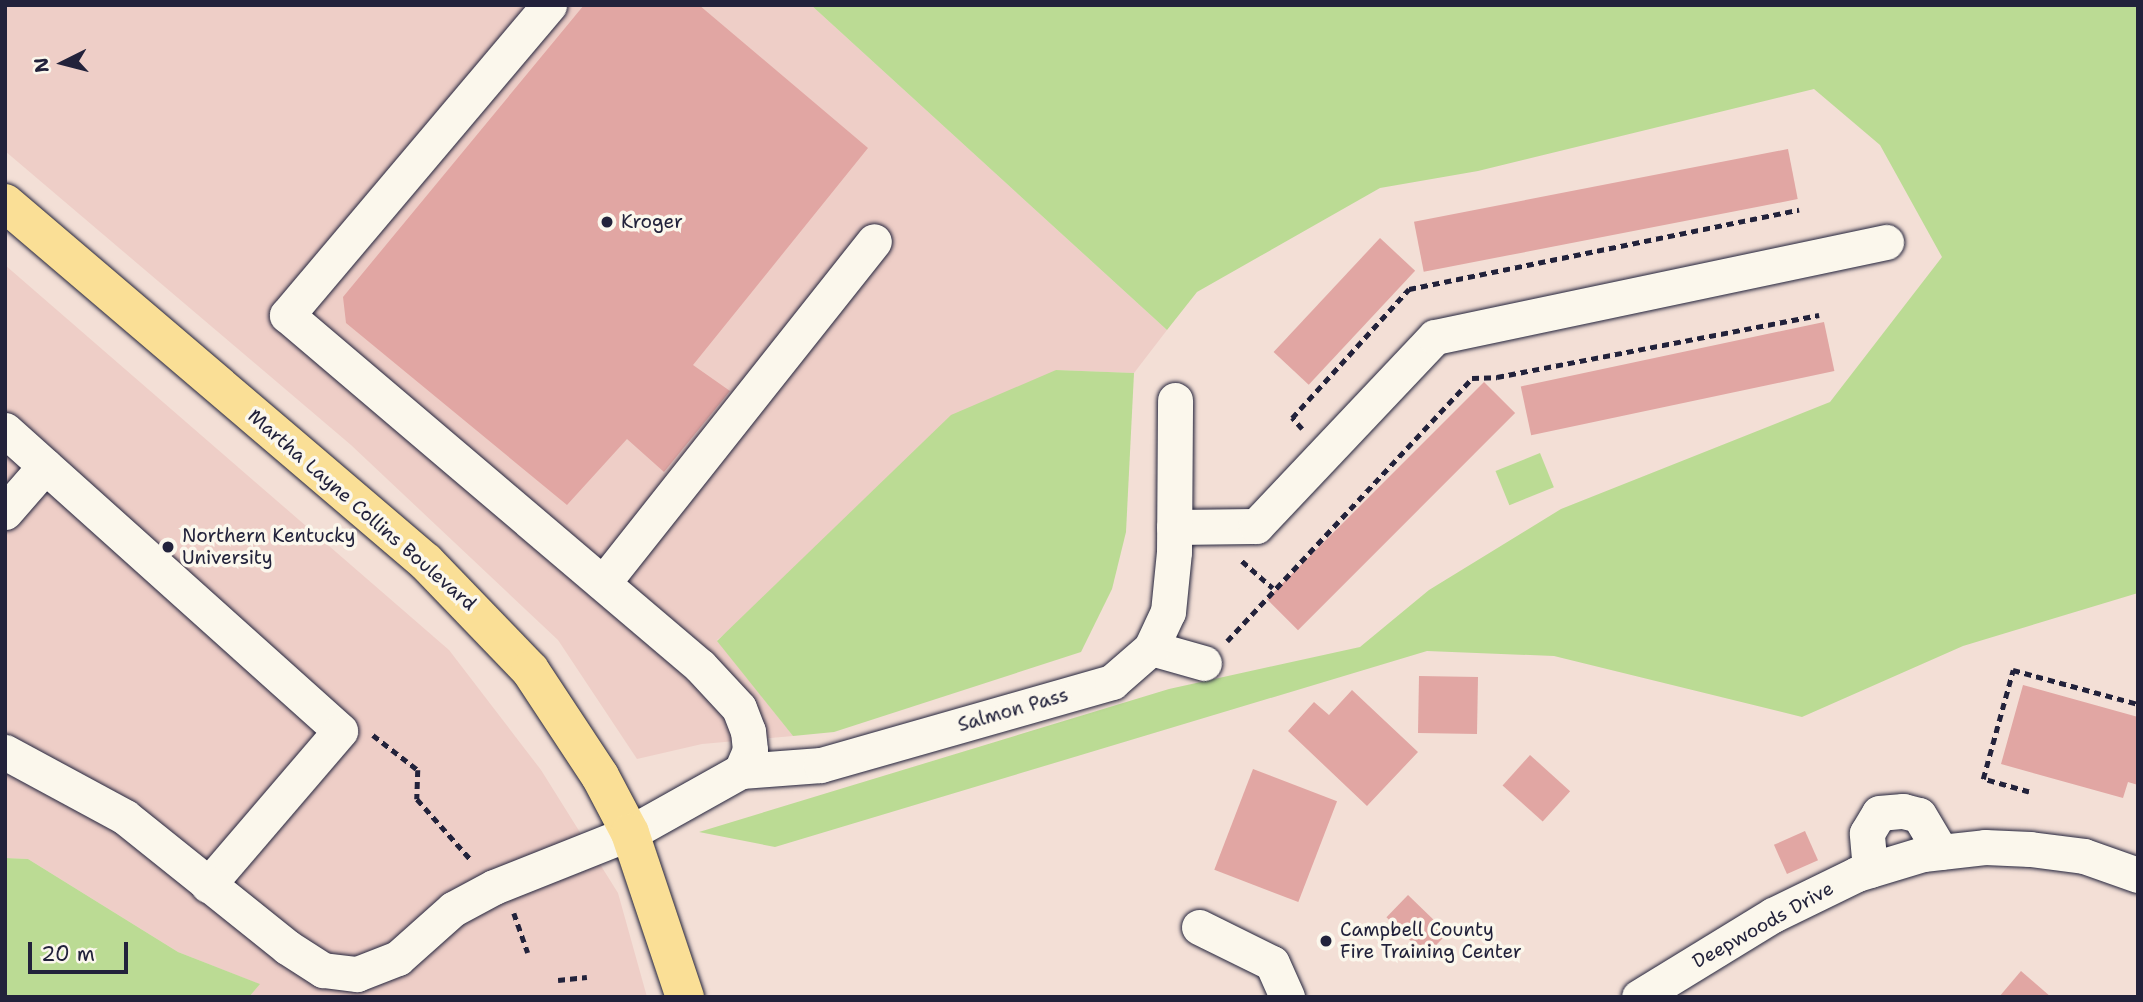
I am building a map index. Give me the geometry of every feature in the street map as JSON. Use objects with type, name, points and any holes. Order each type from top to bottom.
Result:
[{"type":"main road","name":"Martha Layne Collins Boulevard","points":[[5,203],[426,562],[475,610],[537,680],[600,776],[630,833],[685,997]]},
{"type":"street","points":[[549,5],[287,315],[700,666],[739,708],[750,750],[741,771]]},
{"type":"street","points":[[603,583],[874,241]]},
{"type":"street","points":[[1174,527],[1256,526],[1435,337],[1886,242]]},
{"type":"street","name":"Salmon Pass","points":[[5,752],[125,817],[278,941],[323,970],[357,974],[398,958],[453,909],[494,887],[630,833],[741,771],[821,765],[1112,682],[1152,649],[1168,612],[1174,527],[1175,400]]},
{"type":"street","points":[[5,430],[340,731],[208,885]]},
{"type":"street","points":[[5,512],[45,466]]},
{"type":"street","points":[[1152,649],[1204,663]]},
{"type":"street","points":[[1870,870],[1867,833],[1879,813],[1903,811],[1919,815],[1941,852]]},
{"type":"street","name":"Deepwoods Drive","points":[[1639,997],[1773,915],[1870,870],[1941,852],[1985,846],[2030,849],[2084,856],[2138,875]]},
{"type":"street","points":[[1199,927],[1272,963],[1287,997]]},
{"type":"path","points":[[1204,663],[1209,652],[1222,651],[1236,628],[1472,378],[1497,377],[1819,315]]},
{"type":"path","points":[[2029,792],[1983,779],[2013,670],[2138,704]]},
{"type":"path","points":[[367,730],[418,770],[417,799],[474,864]]},
{"type":"path","points":[[512,909],[528,953]]},
{"type":"path","points":[[558,980],[587,977]]},
{"type":"shaded area","points":[[5,5],[811,5],[1167,330],[1134,373],[1056,370],[717,640],[793,736],[702,744],[637,759],[558,640],[351,445],[5,151]]},
{"type":"shaded area","name":"Northern Kentucky University","points":[[5,265],[449,650],[541,770],[618,893],[647,997],[249,997],[259,984],[178,952],[28,859],[5,858]]},
{"type":"green space","points":[[811,5],[2138,5],[2138,593],[1963,646],[1802,717],[1554,656],[1427,651],[775,847],[699,832],[1169,689],[1360,647],[1429,590],[1561,509],[1830,402],[1942,257],[1880,145],[1814,89],[1478,171],[1380,188],[1197,292],[1167,330]]},
{"type":"green space","points":[[1056,370],[1134,373],[1126,532],[1112,589],[1081,652],[834,732],[793,736],[717,641],[951,415]]},
{"type":"green space","points":[[1540,453],[1554,487],[1509,505],[1495,471]]},
{"type":"green space","points":[[5,858],[28,859],[178,952],[260,984],[249,997],[5,997]]},
{"type":"building","name":"Kroger","points":[[584,5],[699,5],[868,148],[693,365],[730,391],[664,472],[627,439],[567,505],[346,323],[343,297]]},
{"type":"building","points":[[1788,149],[1798,199],[1424,272],[1414,222]]},
{"type":"building","points":[[1380,238],[1415,271],[1309,385],[1274,352]]},
{"type":"building","points":[[1824,322],[1834,371],[1531,435],[1521,386]]},
{"type":"building","points":[[1484,382],[1515,413],[1298,630],[1267,599]]},
{"type":"building","points":[[1419,676],[1478,677],[1477,734],[1418,733]]},
{"type":"building","points":[[2023,685],[2138,717],[2138,785],[2128,782],[2123,798],[2001,764]]},
{"type":"building","points":[[1352,690],[1418,752],[1367,806],[1288,731],[1314,702],[1329,715]]},
{"type":"building","points":[[1530,755],[1570,791],[1543,822],[1503,785]]},
{"type":"building","points":[[1253,769],[1337,801],[1298,902],[1214,870]]},
{"type":"building","points":[[1805,831],[1818,860],[1787,874],[1774,845]]},
{"type":"building","points":[[1408,895],[1448,933],[1426,956],[1386,917]]},
{"type":"building","points":[[2021,971],[2051,997],[1999,997]]},
{"type":"place","name":"Kroger","points":[[607,222]]},
{"type":"place","name":"Northern Kentucky University","points":[[168,547]]},
{"type":"place","name":"Campbell County Fire Training Center","points":[[1326,941]]}]
